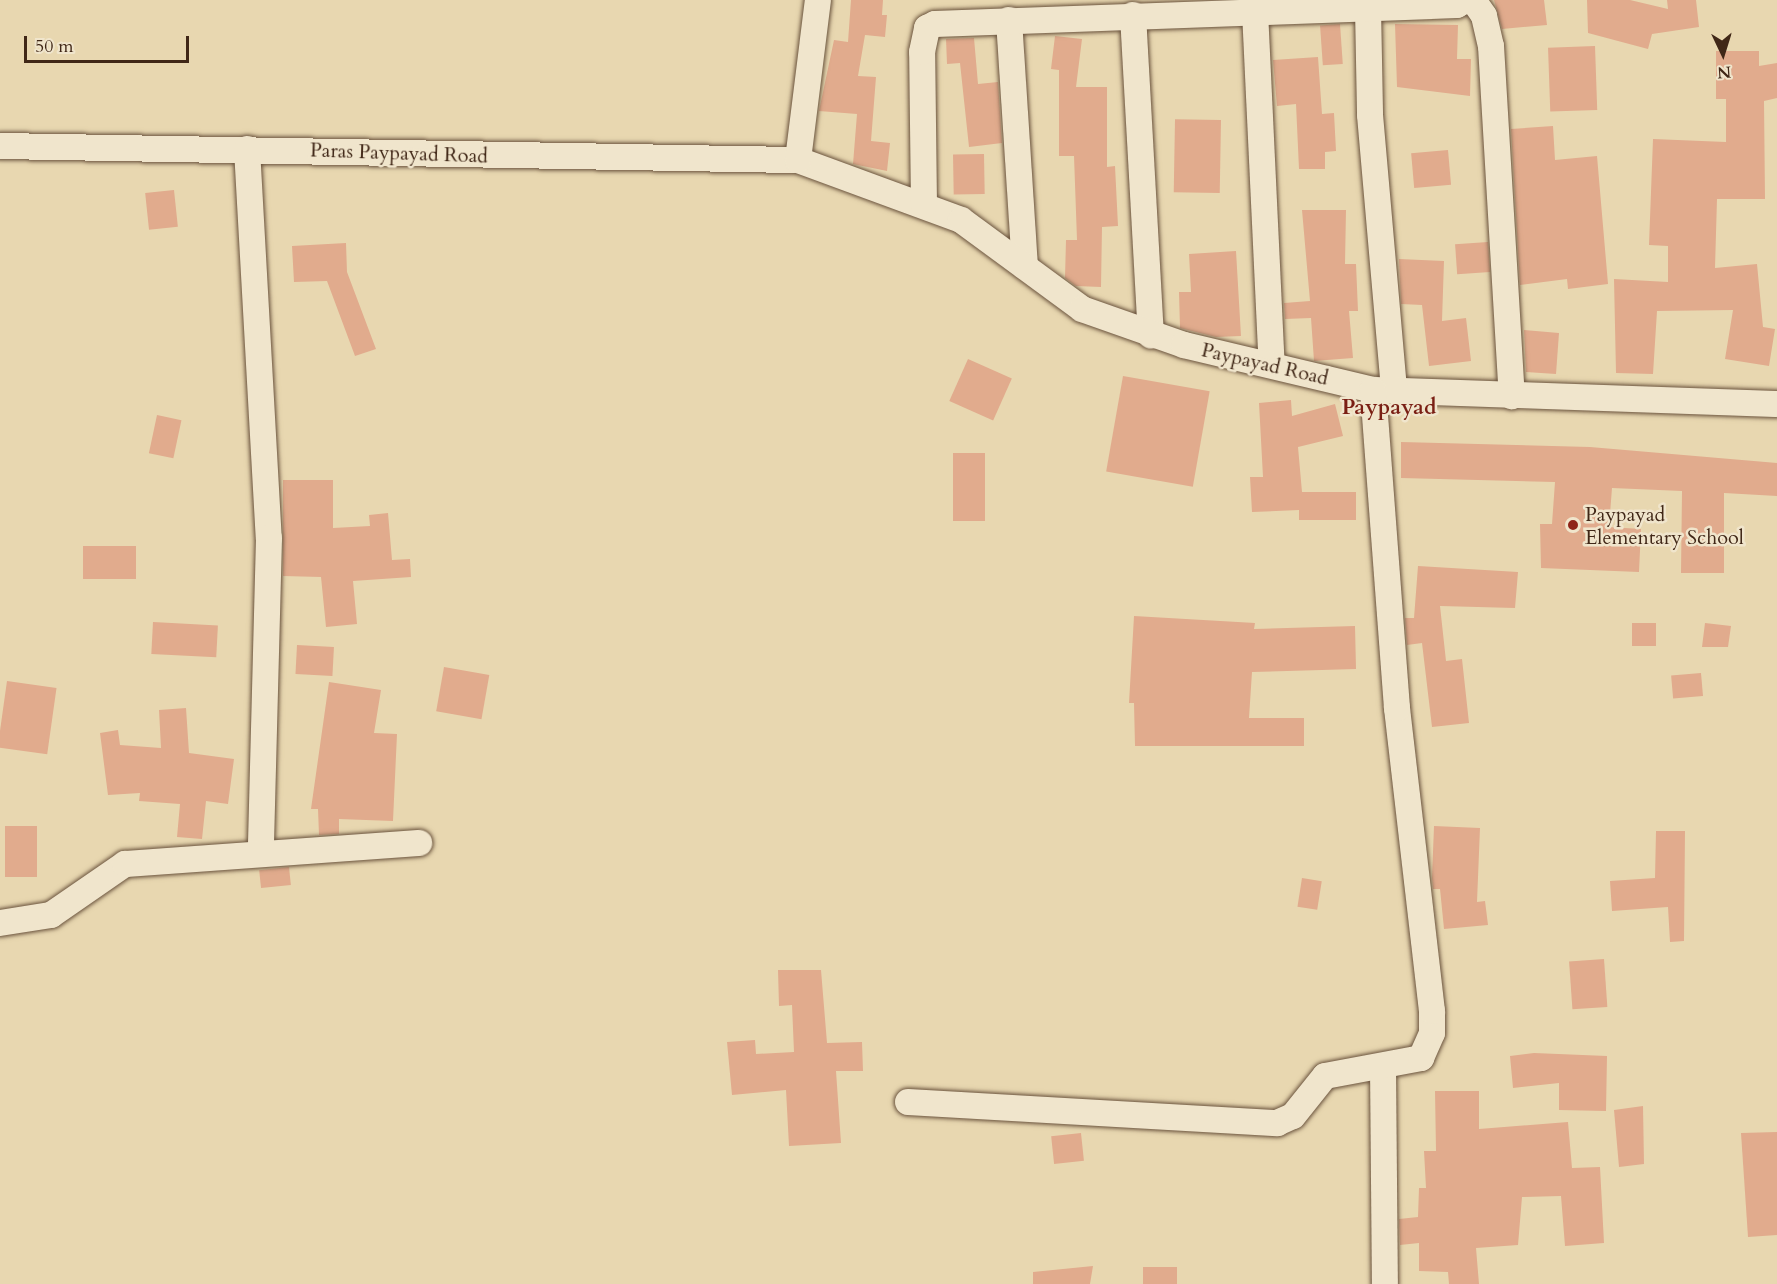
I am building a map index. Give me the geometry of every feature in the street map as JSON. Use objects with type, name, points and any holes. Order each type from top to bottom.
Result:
[{"type":"street","points":[[798,160],[818,0]]},
{"type":"street","points":[[924,205],[922,52],[927,28],[943,22],[1456,5],[1466,0]]},
{"type":"street","points":[[1473,0],[1484,16],[1491,46],[1512,396]]},
{"type":"street","points":[[908,1102],[1277,1122],[1293,1116],[1325,1076],[1421,1058],[1432,1033],[1432,1011],[1397,708],[1368,8]]},
{"type":"street","points":[[1255,11],[1272,365]]},
{"type":"street","points":[[1133,15],[1151,335]]},
{"type":"street","points":[[1009,20],[1025,266]]},
{"type":"street","name":"Paras Paypayad Road","points":[[0,146],[247,148],[798,160]]},
{"type":"street","points":[[247,148],[269,538],[261,854]]},
{"type":"street","name":"Paypayad Road","points":[[798,160],[924,205],[981,232],[1082,309],[1151,335],[1384,390],[1777,404]]},
{"type":"street","points":[[0,923],[51,915],[125,864],[419,843]]},
{"type":"street","points":[[1383,1066],[1385,1284]]},
{"type":"building","points":[[851,0],[883,0],[882,15],[887,15],[885,37],[865,35],[858,76],[876,77],[871,141],[890,143],[887,171],[853,164],[857,114],[819,111],[834,40],[848,42]]},
{"type":"building","points":[[1494,0],[1544,0],[1547,25],[1502,29]]},
{"type":"building","points":[[1587,0],[1630,0],[1668,9],[1667,0],[1696,0],[1699,27],[1652,34],[1648,49],[1588,33]]},
{"type":"building","points":[[1340,24],[1343,64],[1323,65],[1320,25]]},
{"type":"building","points":[[1395,24],[1458,25],[1457,59],[1471,59],[1470,96],[1397,87]]},
{"type":"building","points":[[1055,36],[1082,39],[1076,87],[1107,87],[1107,167],[1115,166],[1118,226],[1102,227],[1101,287],[1076,286],[1065,278],[1066,240],[1077,240],[1074,156],[1059,156],[1059,70],[1051,69]]},
{"type":"building","points":[[974,38],[978,84],[998,82],[1002,143],[969,147],[960,63],[947,64],[946,39]]},
{"type":"building","points":[[1595,46],[1597,110],[1550,112],[1548,48]]},
{"type":"building","points":[[1716,51],[1759,51],[1759,66],[1777,63],[1777,98],[1764,101],[1765,199],[1717,199],[1715,268],[1757,264],[1763,327],[1775,329],[1769,366],[1725,359],[1733,310],[1657,311],[1653,374],[1616,373],[1614,279],[1668,282],[1668,246],[1649,245],[1653,139],[1726,142],[1726,99],[1716,99]]},
{"type":"building","points":[[1318,57],[1322,114],[1334,113],[1336,151],[1325,152],[1325,169],[1299,169],[1296,104],[1277,106],[1273,60]]},
{"type":"building","points":[[1175,119],[1221,120],[1220,193],[1174,192]]},
{"type":"building","points":[[1553,126],[1555,160],[1597,156],[1608,284],[1568,289],[1567,279],[1520,285],[1511,129]]},
{"type":"building","points":[[1448,150],[1451,185],[1414,188],[1411,153]]},
{"type":"building","points":[[984,154],[985,194],[954,195],[953,155]]},
{"type":"building","points":[[174,190],[178,227],[149,230],[145,193]]},
{"type":"building","points":[[1302,210],[1346,210],[1345,264],[1356,264],[1358,311],[1349,311],[1353,358],[1314,361],[1311,318],[1285,319],[1284,303],[1310,301]]},
{"type":"building","points":[[1488,242],[1490,272],[1457,274],[1455,244]]},
{"type":"building","points":[[346,243],[347,272],[376,349],[355,356],[327,281],[294,282],[292,246]]},
{"type":"building","points":[[1236,251],[1241,336],[1216,337],[1180,328],[1179,292],[1191,292],[1189,254]]},
{"type":"building","points":[[1399,259],[1444,261],[1442,321],[1466,318],[1471,361],[1429,366],[1422,305],[1401,304]]},
{"type":"building","points":[[1524,330],[1559,333],[1556,374],[1526,372]]},
{"type":"building","points":[[968,359],[1012,379],[993,421],[949,401]]},
{"type":"building","points":[[1123,376],[1210,391],[1193,487],[1106,472]]},
{"type":"building","points":[[1291,400],[1292,416],[1335,404],[1343,436],[1298,447],[1302,492],[1356,492],[1356,520],[1299,520],[1299,510],[1252,512],[1250,477],[1263,477],[1259,403]]},
{"type":"building","points":[[157,415],[181,420],[173,458],[149,453]]},
{"type":"building","points":[[1401,442],[1590,447],[1777,463],[1777,496],[1724,493],[1724,573],[1681,573],[1682,491],[1612,488],[1609,527],[1641,529],[1639,572],[1541,568],[1540,524],[1552,524],[1555,482],[1401,478]]},
{"type":"building","points":[[953,453],[985,453],[985,521],[953,521]]},
{"type":"building","points":[[283,480],[333,480],[333,528],[370,526],[369,515],[388,513],[392,560],[410,559],[411,577],[353,581],[357,624],[326,627],[321,577],[283,576]]},
{"type":"building","points":[[83,546],[136,546],[136,579],[83,579]]},
{"type":"building","points":[[1418,566],[1518,572],[1515,608],[1440,606],[1446,661],[1462,659],[1469,723],[1432,727],[1422,643],[1407,645],[1405,618],[1414,618]]},
{"type":"building","points":[[1134,616],[1255,623],[1254,629],[1355,626],[1356,669],[1252,672],[1249,718],[1304,718],[1304,746],[1135,746],[1134,703],[1129,703]]},
{"type":"building","points":[[153,622],[218,625],[216,657],[151,654]]},
{"type":"building","points":[[1632,623],[1656,623],[1656,646],[1632,646]]},
{"type":"building","points":[[1705,623],[1731,626],[1728,647],[1702,647]]},
{"type":"building","points":[[297,645],[334,647],[332,676],[295,674]]},
{"type":"building","points":[[444,667],[489,675],[481,719],[436,711]]},
{"type":"building","points":[[1701,673],[1703,696],[1673,699],[1671,676]]},
{"type":"building","points":[[7,681],[57,688],[47,754],[0,748]]},
{"type":"building","points":[[329,682],[381,690],[374,733],[397,734],[393,821],[339,819],[339,834],[319,835],[318,809],[311,809]]},
{"type":"building","points":[[186,708],[189,753],[234,759],[228,804],[206,801],[202,839],[177,837],[180,804],[139,801],[140,793],[108,795],[100,733],[118,730],[120,745],[161,748],[159,710]]},
{"type":"building","points":[[5,826],[37,826],[37,877],[5,877]]},
{"type":"building","points":[[1434,826],[1480,828],[1477,902],[1485,901],[1488,925],[1444,929],[1440,889],[1433,889]]},
{"type":"building","points":[[1656,831],[1685,831],[1684,941],[1670,942],[1668,907],[1612,911],[1610,881],[1655,878]]},
{"type":"building","points":[[289,867],[291,885],[261,888],[259,870]]},
{"type":"building","points":[[1302,878],[1322,881],[1317,910],[1297,907]]},
{"type":"building","points":[[1604,959],[1607,1007],[1572,1009],[1569,961]]},
{"type":"building","points":[[778,970],[821,970],[827,1043],[862,1042],[863,1071],[836,1071],[841,1143],[789,1146],[786,1090],[732,1095],[727,1042],[755,1040],[756,1054],[794,1052],[792,1005],[779,1006]]},
{"type":"building","points":[[1534,1053],[1607,1056],[1606,1111],[1559,1110],[1559,1083],[1513,1088],[1510,1056]]},
{"type":"building","points":[[1435,1091],[1479,1091],[1479,1129],[1568,1122],[1572,1168],[1600,1167],[1604,1243],[1565,1246],[1561,1196],[1522,1197],[1518,1245],[1476,1248],[1479,1284],[1449,1284],[1448,1272],[1419,1271],[1419,1243],[1400,1245],[1399,1219],[1418,1217],[1419,1188],[1426,1188],[1424,1151],[1436,1151]]},
{"type":"building","points":[[1643,1106],[1644,1164],[1619,1167],[1614,1110]]},
{"type":"building","points":[[1777,1132],[1777,1235],[1748,1237],[1741,1133]]},
{"type":"building","points":[[1081,1133],[1084,1161],[1054,1164],[1051,1136]]},
{"type":"building","points":[[1093,1266],[1090,1284],[1033,1284],[1033,1272]]},
{"type":"building","points":[[1143,1267],[1177,1267],[1177,1284],[1143,1284]]},
{"type":"place","name":"Paypayad Elementary School","points":[[1573,525]]},
{"type":"district","name":"Paypayad","points":[[1389,408]]}]
